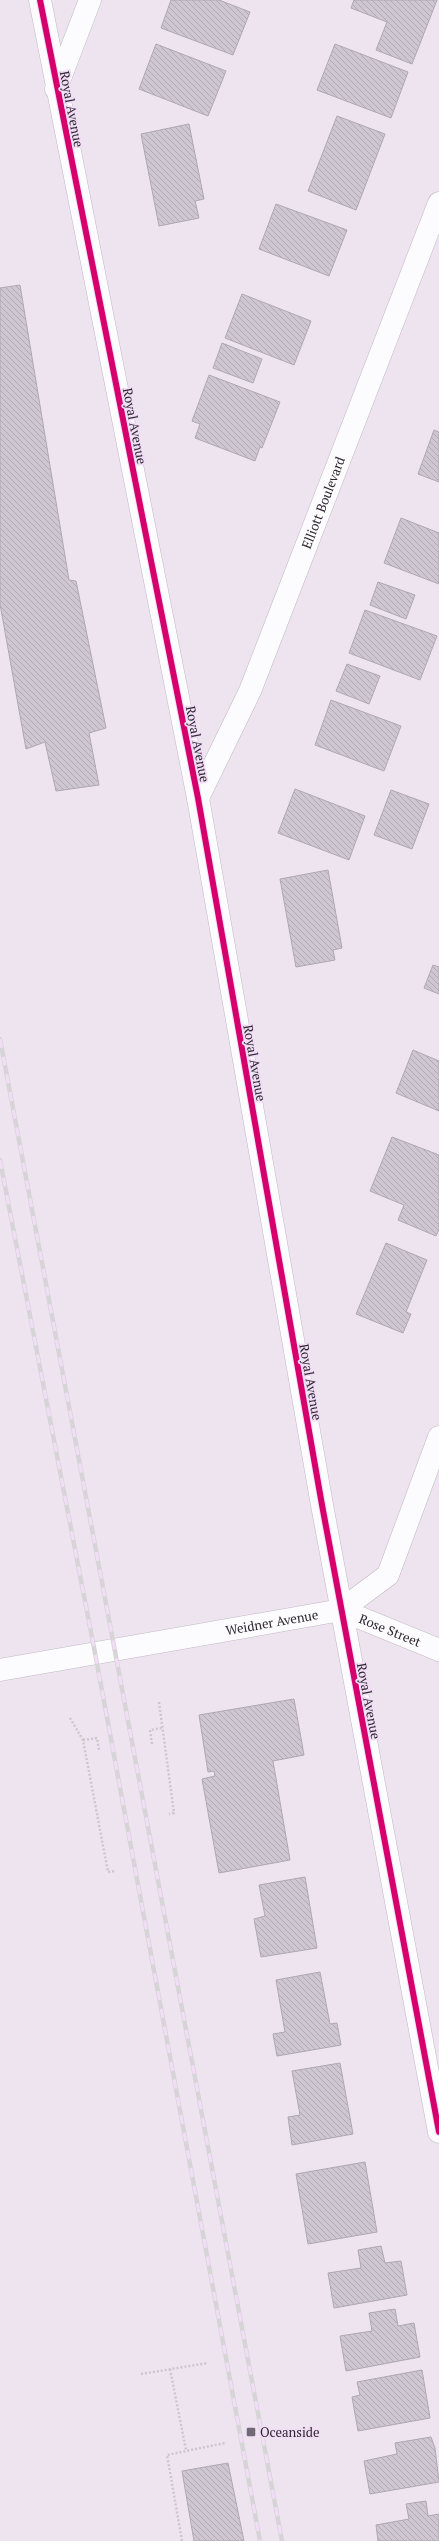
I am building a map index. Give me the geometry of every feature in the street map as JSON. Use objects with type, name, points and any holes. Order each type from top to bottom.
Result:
[{"type":"street","name":"Royal Avenue","points":[[40,0],[56,89],[198,798],[341,1610],[439,2132]]},
{"type":"street","points":[[56,89],[90,0]]},
{"type":"street","name":"Elliott Boulevard","points":[[198,798],[250,691],[439,203]]},
{"type":"street","name":"Weidner Avenue","points":[[0,1670],[341,1610],[388,1576],[439,1437]]},
{"type":"street","name":"Rose Street","points":[[341,1610],[439,1650]]},
{"type":"path","points":[[159,1702],[174,1813],[169,1814]]},
{"type":"path","points":[[70,1718],[83,1740],[108,1872],[115,1871]]},
{"type":"path","points":[[152,1744],[150,1730],[162,1728]]},
{"type":"path","points":[[83,1740],[97,1738],[99,1750]]},
{"type":"path","points":[[141,2374],[208,2363]]},
{"type":"path","points":[[170,2370],[186,2450]]},
{"type":"path","points":[[182,2541],[167,2455],[225,2443]]},
{"type":"building","points":[[171,0],[219,0],[250,12],[233,55],[161,28]]},
{"type":"building","points":[[354,0],[437,0],[412,64],[376,50],[387,22],[351,8]]},
{"type":"building","points":[[156,44],[226,71],[208,116],[139,89]]},
{"type":"building","points":[[335,44],[408,72],[391,118],[317,90]]},
{"type":"building","points":[[337,116],[385,134],[356,210],[308,191]]},
{"type":"building","points":[[189,124],[204,199],[195,201],[199,218],[159,226],[141,134]]},
{"type":"building","points":[[276,204],[347,230],[329,276],[259,249]]},
{"type":"building","points":[[20,285],[69,580],[76,581],[106,728],[89,733],[99,785],[56,791],[45,742],[26,749],[0,604],[0,288]]},
{"type":"building","points":[[242,294],[311,321],[294,365],[225,338]]},
{"type":"building","points":[[222,343],[262,359],[253,383],[213,368]]},
{"type":"building","points":[[209,375],[280,402],[262,448],[260,447],[255,461],[195,438],[200,424],[192,421]]},
{"type":"building","points":[[434,430],[439,432],[439,482],[418,474]]},
{"type":"building","points":[[401,518],[439,533],[439,584],[384,563]]},
{"type":"building","points":[[378,582],[415,595],[406,619],[370,605]]},
{"type":"building","points":[[365,610],[437,636],[420,680],[349,653]]},
{"type":"building","points":[[347,664],[380,676],[369,704],[336,691]]},
{"type":"building","points":[[331,700],[401,726],[384,771],[315,745]]},
{"type":"building","points":[[295,789],[365,816],[349,860],[278,833]]},
{"type":"building","points":[[391,790],[429,804],[412,849],[374,835]]},
{"type":"building","points":[[328,870],[342,948],[333,950],[335,960],[296,967],[280,879]]},
{"type":"building","points":[[433,965],[439,967],[439,994],[424,988]]},
{"type":"building","points":[[413,1050],[439,1061],[439,1111],[396,1093]]},
{"type":"building","points":[[392,1137],[439,1155],[439,1229],[436,1236],[398,1220],[404,1205],[370,1191]]},
{"type":"building","points":[[386,1243],[427,1260],[406,1312],[411,1314],[403,1333],[356,1314]]},
{"type":"building","points":[[294,1699],[304,1755],[273,1761],[290,1860],[219,1873],[202,1779],[215,1776],[214,1771],[208,1772],[199,1715]]},
{"type":"building","points":[[305,1877],[317,1948],[261,1957],[254,1919],[265,1916],[259,1885]]},
{"type":"building","points":[[320,1972],[330,2024],[337,2023],[341,2045],[277,2056],[273,2034],[285,2032],[276,1980]]},
{"type":"building","points":[[340,2063],[353,2134],[292,2145],[288,2117],[300,2115],[292,2071]]},
{"type":"building","points":[[365,2162],[377,2232],[308,2244],[296,2174]]},
{"type":"building","points":[[381,2246],[385,2263],[401,2261],[407,2295],[334,2308],[328,2273],[361,2268],[358,2250]]},
{"type":"building","points":[[395,2309],[398,2326],[414,2323],[420,2357],[346,2371],[340,2336],[372,2331],[369,2313]]},
{"type":"building","points":[[422,2370],[430,2418],[358,2431],[352,2397],[360,2395],[357,2382]]},
{"type":"building","points":[[431,2437],[435,2448],[439,2482],[370,2494],[364,2461],[397,2454],[395,2443]]},
{"type":"building","points":[[228,2463],[244,2541],[194,2541],[182,2471]]},
{"type":"building","points":[[426,2501],[428,2516],[439,2514],[439,2541],[378,2541],[376,2525],[409,2519],[406,2504]]},
{"type":"railway","points":[[0,1039],[282,2541]]},
{"type":"railway","points":[[0,1160],[95,1653],[260,2541]]},
{"type":"cycle path","points":[[40,0],[198,798],[322,1505],[439,2132]]},
{"type":"place","name":"Oceanside","points":[[251,2432]]}]
